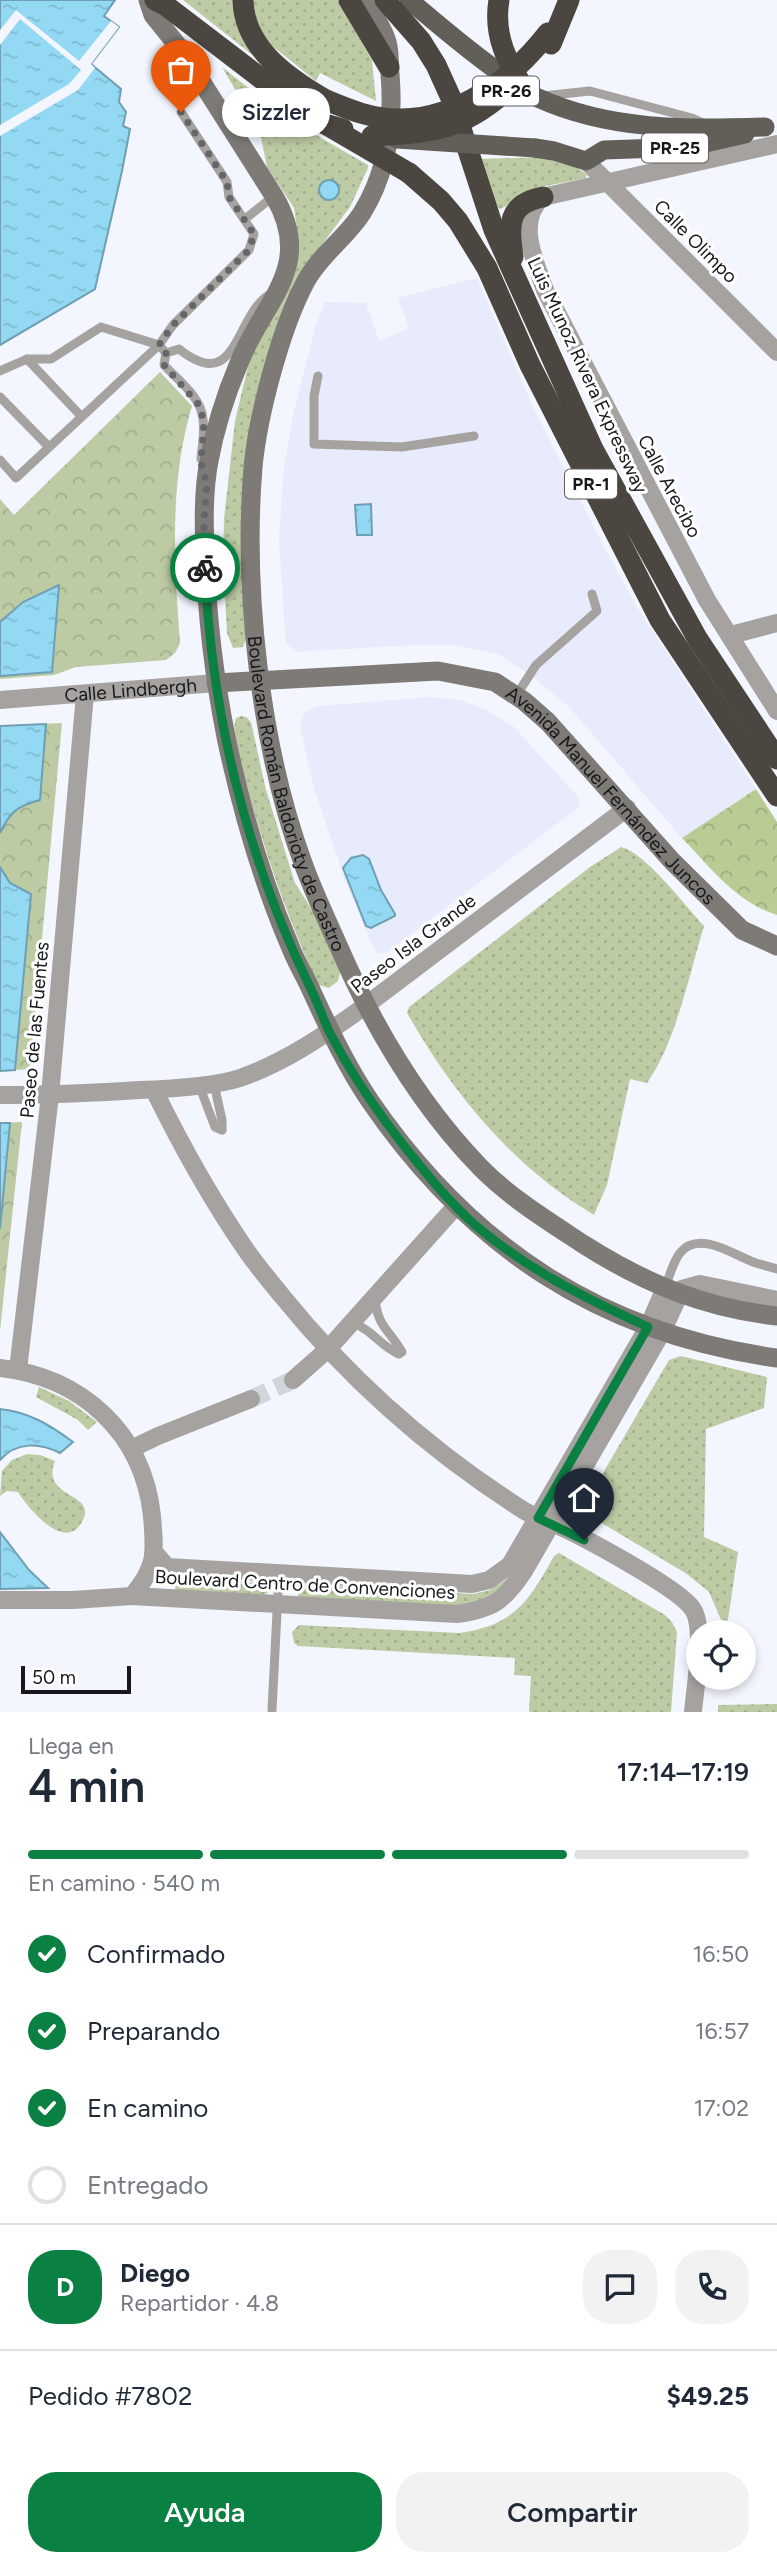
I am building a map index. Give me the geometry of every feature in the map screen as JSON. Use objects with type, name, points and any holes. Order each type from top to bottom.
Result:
[{"type":"highway","name":"PR-1","points":[[155,0],[292,103],[409,173],[441,201],[458,221],[486,268],[530,365],[660,620],[777,796]]},
{"type":"highway","points":[[243,0],[244,17],[249,31],[264,52],[284,72],[326,100],[352,111],[387,118],[418,118],[444,111],[492,88],[550,38],[567,5]]},
{"type":"highway","points":[[349,0],[389,67]]},
{"type":"highway","name":"Luis Munoz Rivera Expressway","points":[[385,0],[421,41],[436,65],[451,98],[494,230],[593,449],[697,638],[777,759]]},
{"type":"highway","points":[[499,0],[497,27],[504,53],[515,76],[532,95]]},
{"type":"highway","name":"PR-26","points":[[325,124],[372,136],[433,132],[453,127],[477,114],[515,82],[550,38]]},
{"type":"highway","points":[[515,277],[510,224],[514,212],[522,203],[543,197]]},
{"type":"main road","points":[[148,0],[153,15],[182,51],[274,196],[286,219],[291,243],[278,290],[239,360],[209,462],[204,520],[207,613],[216,683],[239,796],[260,867],[290,948],[330,1031],[369,1100],[435,1184],[475,1224],[519,1259],[575,1294],[655,1330],[700,1344],[777,1358]]},
{"type":"main road","name":"Boulevard Román Baldorioty de Castro","points":[[364,0],[389,47],[392,127],[376,186],[360,215],[307,280],[288,326],[266,394],[253,465],[253,612],[269,738],[282,796],[303,863],[365,1006],[420,1093],[482,1169],[553,1225],[605,1258],[672,1290],[738,1312],[777,1316]]},
{"type":"main road","name":"PR-25","points":[[409,0],[478,57],[532,95],[605,121],[710,127],[771,125]]},
{"type":"main road","name":"PR-25","points":[[586,161],[604,150],[688,147],[742,135],[771,125]]},
{"type":"main road","points":[[372,136],[421,142],[535,148],[586,161]]},
{"type":"main road","name":"Avenida Manuel Fernández Juncos","points":[[262,682],[438,671],[495,682],[548,722],[672,861],[742,930],[777,946]]},
{"type":"main road","name":"Calle Lindbergh","points":[[216,683],[262,682]]},
{"type":"street","points":[[543,197],[777,144]]},
{"type":"street","name":"Calle Olimpo","points":[[586,161],[777,352]]},
{"type":"street","name":"Calle Arecibo","points":[[543,197],[533,205],[528,228],[531,247],[545,290],[701,589],[777,711]]},
{"type":"street","points":[[731,635],[777,623]]},
{"type":"street","name":"Calle Lindbergh","points":[[0,700],[216,683]]},
{"type":"street","name":"Paseo de las Fuentes","points":[[9,1369],[50,1095],[85,694]]},
{"type":"street","name":"Paseo Isla Grande","points":[[0,1095],[154,1090],[206,1084],[239,1078],[287,1057],[365,1006],[626,808]]},
{"type":"street","points":[[154,1090],[206,1189],[247,1252],[328,1349],[389,1409],[423,1438],[525,1512],[545,1520],[677,1594],[695,1611],[699,1621],[693,1712]]},
{"type":"street","points":[[293,1380],[328,1349],[456,1206]]},
{"type":"street","points":[[672,1290],[699,1284],[777,1300]]},
{"type":"street","name":"Boulevard Centro de Convenciones","points":[[0,1600],[73,1601],[132,1596],[457,1614],[479,1611],[496,1604],[511,1590],[545,1520],[655,1330],[672,1290]]},
{"type":"street","points":[[9,1369],[59,1382],[80,1395],[108,1419],[131,1450],[145,1482],[151,1505],[154,1552],[147,1577],[132,1596]]},
{"type":"street","points":[[131,1450],[158,1436],[251,1399]]},
{"type":"street","name":"Boulevard Centro de Convenciones","points":[[154,1552],[167,1567],[472,1584],[489,1580],[510,1565],[545,1520]]},
{"type":"lane","points":[[532,95],[590,91],[692,117],[710,127]]},
{"type":"lane","points":[[181,112],[227,182],[229,197],[254,234],[249,250],[173,325],[163,349],[164,365],[201,409],[204,421],[201,463],[207,484]]},
{"type":"lane","points":[[245,219],[274,196]]},
{"type":"lane","points":[[0,371],[27,359],[51,359],[101,327],[163,349],[179,349],[204,364],[214,363],[224,359],[235,346],[252,311],[263,298],[278,290]]},
{"type":"lane","points":[[0,460],[16,478],[81,416],[163,349]]},
{"type":"lane","points":[[27,359],[81,416]]},
{"type":"lane","points":[[318,376],[314,397],[314,444],[402,447],[474,436]]},
{"type":"lane","points":[[0,397],[49,447]]},
{"type":"lane","points":[[516,696],[536,665],[597,611],[592,594]]},
{"type":"lane","points":[[672,1290],[678,1255],[683,1249],[698,1243],[709,1243],[755,1263],[777,1269]]},
{"type":"lane","points":[[351,1323],[364,1326],[388,1350],[401,1353],[394,1338],[380,1324],[375,1296]]},
{"type":"lane","points":[[272,1710],[279,1573]]},
{"type":"shaded area","points":[[477,278],[533,407],[605,549],[640,612],[756,789],[682,838],[569,707],[532,676],[500,655],[457,645],[297,652],[286,643],[279,541],[283,475],[293,415],[315,328],[325,302],[366,303],[379,341],[409,328],[398,298]]},
{"type":"shaded area","points":[[432,697],[460,700],[484,709],[513,726],[579,798],[579,807],[386,953],[377,953],[345,880],[314,788],[300,727],[304,714],[320,706]]},
{"type":"green space","points":[[183,0],[237,0],[255,57]]},
{"type":"green space","points":[[253,0],[338,0],[372,60],[376,101],[320,73],[316,81],[271,45],[257,28]]},
{"type":"green space","points":[[222,67],[285,117],[368,165],[350,207],[312,258],[242,517],[242,587],[246,639],[243,647],[233,648],[227,633],[223,559],[224,519],[235,421],[250,358],[298,236],[294,208],[267,167],[260,132]]},
{"type":"green space","points":[[550,157],[574,166],[587,175],[585,178],[523,193],[500,209],[493,205],[477,159]]},
{"type":"green space","points":[[160,372],[192,406],[177,494],[175,554],[180,643],[175,653],[166,660],[76,667],[54,675],[0,679],[0,499],[14,515]]},
{"type":"green space","points":[[241,716],[251,722],[266,790],[295,883],[316,916],[340,973],[338,981],[329,988],[318,985],[316,981],[265,848],[236,742],[235,723],[236,718]]},
{"type":"green space","points":[[62,723],[30,1069],[0,1071],[0,726]]},
{"type":"green space","points":[[756,789],[777,822],[777,915],[749,902],[737,893],[682,838]]},
{"type":"green space","points":[[621,847],[631,851],[653,869],[704,926],[681,1007],[666,1048],[647,1083],[630,1079],[607,1185],[594,1215],[537,1174],[487,1126],[445,1072],[407,1013],[409,1007],[590,867]]},
{"type":"green space","points":[[22,1122],[0,1331],[0,1123]]},
{"type":"green space","points":[[681,1356],[767,1377],[764,1408],[706,1429],[704,1537],[738,1552],[728,1620],[721,1620],[709,1592],[687,1574],[585,1513],[583,1507],[669,1360]]},
{"type":"green space","points":[[39,1387],[69,1401],[97,1422],[88,1430],[78,1420],[36,1397]]},
{"type":"green space","points":[[27,1454],[40,1455],[55,1461],[52,1473],[55,1482],[82,1504],[85,1511],[76,1530],[67,1533],[48,1525],[18,1492],[7,1491],[0,1496],[2,1471],[12,1460]]},
{"type":"green space","points":[[559,1553],[665,1615],[672,1622],[677,1632],[671,1712],[529,1712],[531,1676],[514,1675],[515,1658],[298,1646],[294,1643],[292,1632],[299,1625],[459,1633],[478,1630],[494,1624],[518,1609],[554,1556]]},
{"type":"green space","points":[[511,1576],[501,1589],[488,1597],[457,1606],[298,1598],[299,1584],[473,1594],[490,1590]]},
{"type":"green space","points":[[176,1578],[265,1583],[270,1590],[265,1595],[175,1590]]},
{"type":"green space","points":[[777,1704],[777,1712],[718,1712],[718,1705]]},
{"type":"water","points":[[0,0],[115,0],[104,16],[119,27],[91,64],[121,89],[119,102],[126,112],[123,126],[130,129],[95,289],[0,345]]},
{"type":"water","points":[[329,180],[336,183],[339,190],[336,197],[329,200],[322,197],[319,190],[322,183]]},
{"type":"water","points":[[371,504],[372,535],[357,535],[355,505]]},
{"type":"water","points":[[59,585],[52,672],[0,676],[0,622],[23,602]]},
{"type":"water","points":[[46,724],[40,800],[15,811],[0,833],[0,726]]},
{"type":"water","points":[[363,855],[369,859],[381,890],[395,914],[371,928],[366,926],[343,868],[351,858]]},
{"type":"water","points":[[0,867],[10,883],[31,894],[15,1070],[0,1071]]},
{"type":"water","points":[[0,1123],[10,1123],[0,1229]]},
{"type":"water","points":[[0,1409],[39,1420],[73,1442],[60,1453],[45,1447],[21,1447],[0,1460]]},
{"type":"water","points":[[0,1532],[29,1570],[48,1588],[0,1589]]},
{"type":"pier","points":[[16,10],[79,61],[111,21],[119,27],[91,64],[95,68],[78,90],[0,136],[0,125],[69,84],[81,70],[20,19],[0,45],[0,30]]},
{"type":"tunnel","points":[[251,1399],[293,1380]]},
{"type":"way so far","points":[[181,112],[227,182],[229,197],[254,234],[249,250],[173,325],[159,345],[166,353],[164,365],[198,404],[204,421],[201,463],[207,484],[204,520],[205,568]]},
{"type":"place","name":"Sizzler","points":[[181,112]]},
{"type":"route","points":[[205,568],[207,613],[216,683],[239,796],[260,867],[290,948],[330,1031],[369,1100],[435,1184],[475,1224],[519,1259],[575,1294],[648,1327],[538,1518],[584,1540]]}]
